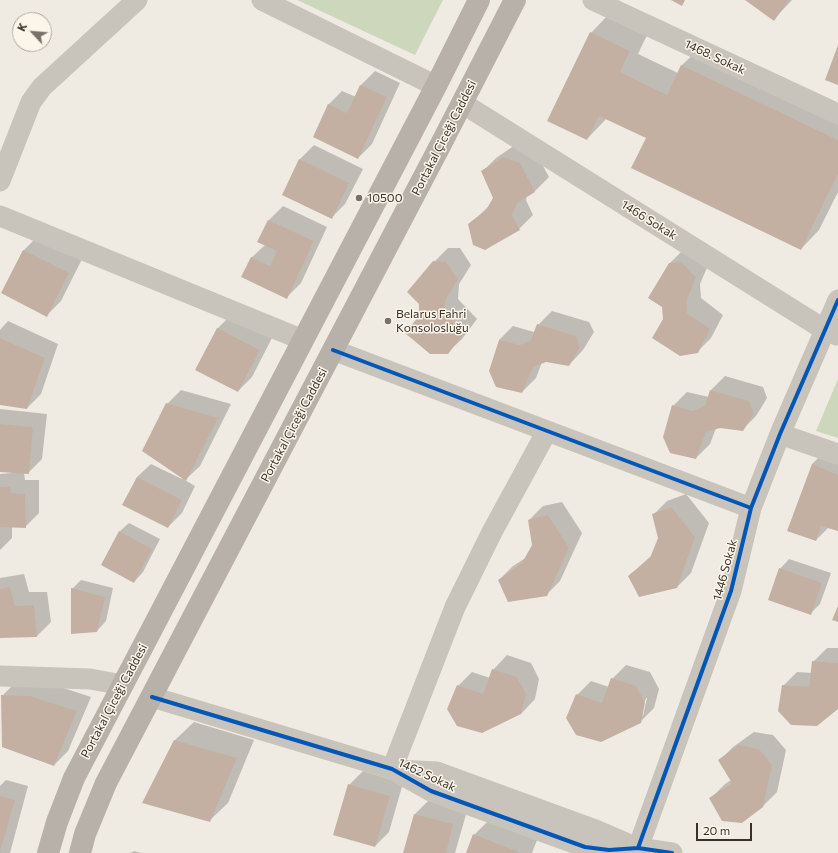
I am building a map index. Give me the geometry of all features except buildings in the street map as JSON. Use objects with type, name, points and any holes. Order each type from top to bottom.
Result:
[{"type":"main road","name":"Portakal Çiceği Caddesi","points":[[48,853],[57,822],[74,778],[436,86],[479,0]]},
{"type":"main road","name":"Portakal Çiceği Caddesi","points":[[80,853],[85,834],[106,783],[515,0]]},
{"type":"street","points":[[0,181],[31,102],[42,87],[137,0]]},
{"type":"street","points":[[262,0],[436,86]]},
{"type":"street","name":"1468. Sokak","points":[[593,0],[838,114]]},
{"type":"street","name":"1466 Sokak","points":[[462,102],[831,333]]},
{"type":"street","points":[[0,216],[303,340]]},
{"type":"street","name":"1446 Sokak","points":[[638,848],[731,591],[751,508],[780,434],[831,333],[838,300]]},
{"type":"street","points":[[333,350],[751,508]]},
{"type":"street","points":[[392,769],[455,607],[492,532],[547,431]]},
{"type":"street","points":[[780,434],[838,454]]},
{"type":"street","points":[[0,676],[90,679],[123,686]]},
{"type":"street","name":"1462 Sokak","points":[[152,697],[392,769],[437,772],[593,829],[638,848],[672,853]]},
{"type":"green space","points":[[297,0],[443,0],[415,55]]},
{"type":"green space","points":[[838,379],[838,438],[816,431]]},
{"type":"cycle path","points":[[638,848],[731,591],[751,508],[780,434],[838,300]]},
{"type":"cycle path","points":[[333,350],[751,508]]},
{"type":"cycle path","points":[[152,697],[392,769],[431,791],[585,847],[609,850],[638,848],[672,853]]},
{"type":"place","name":"10500","points":[[359,198]]},
{"type":"place","name":"Belarus Fahri Konsolosluğu","points":[[388,321]]}]
